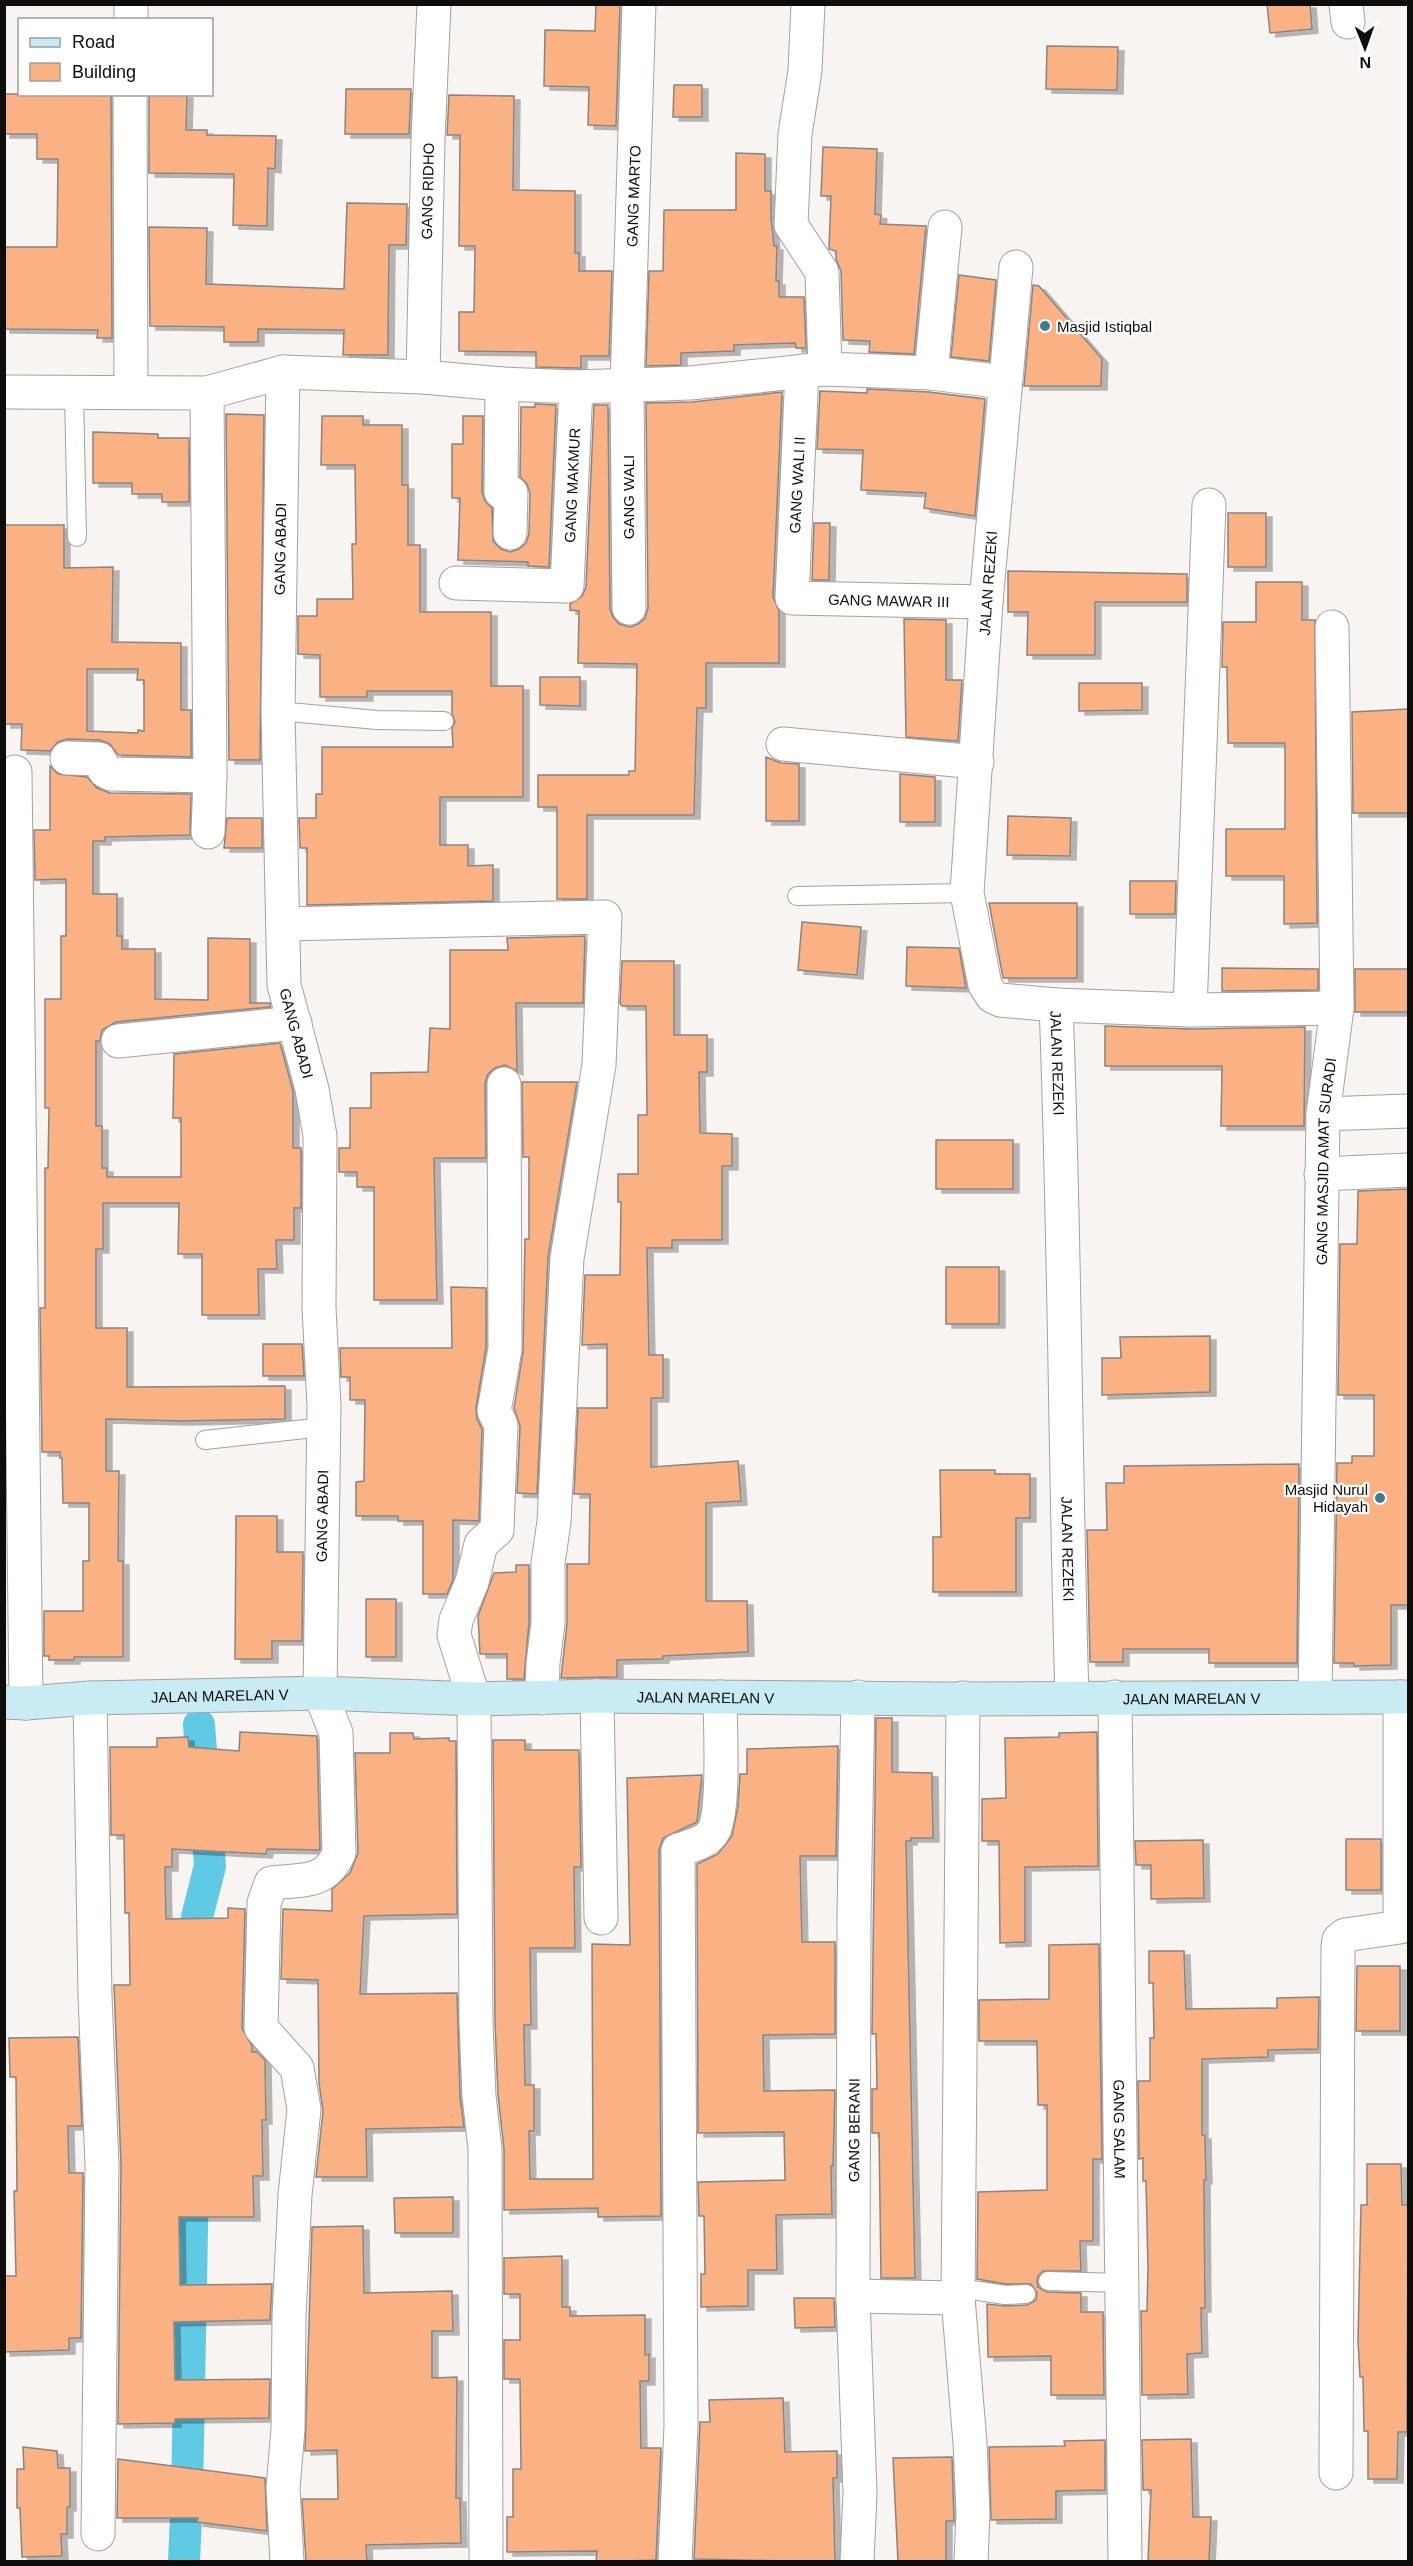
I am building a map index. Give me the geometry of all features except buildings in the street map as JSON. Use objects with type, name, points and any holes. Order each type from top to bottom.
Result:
[{"type":"street","name":"GANG RIDHO","points":[[423,377],[428,139],[434,4]]},
{"type":"street","name":"GANG MARTO","points":[[627,386],[639,4]]},
{"type":"street","name":"GANG WALI II","points":[[792,598],[822,272],[791,225],[795,134],[806,70],[808,4]]},
{"type":"street","points":[[130,96],[131,392]]},
{"type":"street","points":[[932,373],[945,227]]},
{"type":"street","name":"JALAN REZEKI","points":[[1016,267],[986,602],[968,893],[985,985],[992,996],[1000,1000],[1056,1005],[1061,1132],[1065,1437],[1072,1697]]},
{"type":"street","points":[[4,392],[207,393],[283,372],[423,377],[502,384],[576,387],[690,383],[814,370],[932,373],[1004,382]]},
{"type":"street","name":"GANG ABADI","points":[[283,372],[278,711],[284,985],[312,1089],[320,1136],[319,1308],[323,1427],[320,1693]]},
{"type":"street","points":[[502,384],[501,492],[511,493],[510,533]]},
{"type":"street","name":"GANG WALI","points":[[627,386],[629,608]]},
{"type":"street","name":"GANG MAKMUR","points":[[456,583],[567,586],[576,387]]},
{"type":"street","points":[[207,393],[210,776],[208,832]]},
{"type":"street","points":[[1190,1010],[1209,505]]},
{"type":"street","name":"GANG MAWAR III","points":[[792,598],[986,602]]},
{"type":"street","name":"GANG MASJID AMAT SURADI","points":[[1315,1696],[1321,1174],[1323,1114],[1337,1008],[1332,627]]},
{"type":"street","points":[[783,744],[977,762]]},
{"type":"street","points":[[67,758],[99,759],[105,771],[111,774],[210,776]]},
{"type":"street","points":[[15,772],[15,1702]]},
{"type":"street","points":[[283,924],[605,917],[599,1065],[567,1258],[554,1522],[548,1563],[548,1623],[542,1698]]},
{"type":"street","points":[[1056,1005],[1190,1010],[1337,1008]]},
{"type":"street","points":[[118,1041],[295,1023]]},
{"type":"street","points":[[486,2562],[485,2149],[479,2096],[476,2023],[474,1699],[454,1635],[456,1620],[472,1582],[481,1544],[497,1530],[501,1425],[494,1411],[505,1349],[504,1084]]},
{"type":"street","points":[[1323,1114],[1408,1111]]},
{"type":"street","points":[[1321,1174],[1408,1170]]},
{"type":"street","points":[[287,2562],[283,2488],[288,2429],[289,2317],[295,2195],[304,2109],[297,2068],[261,2028],[264,1903],[271,1883],[322,1876],[333,1868],[339,1853],[336,1733],[320,1693]]},
{"type":"street","name":"JALAN MARELAN V","points":[[15,1702],[320,1693],[474,1699],[597,1696],[954,1699],[1404,1697]]},
{"type":"street","points":[[597,1696],[601,1918]]},
{"type":"street","points":[[675,2562],[681,2426],[678,1850],[704,1841],[713,1831],[720,1799],[720,1697]]},
{"type":"street","name":"GANG BERANI","points":[[857,2562],[860,2493],[853,2296],[854,1914],[858,1697]]},
{"type":"street","name":"GANG SALAM","points":[[1115,1697],[1125,2562]]},
{"type":"street","points":[[1336,2473],[1338,1947],[1339,1941],[1345,1935],[1400,1927],[1404,1697]]},
{"type":"street","points":[[90,1698],[95,1995],[102,2165],[98,2534]]},
{"type":"street","points":[[954,1699],[953,2289],[970,2443],[973,2513],[971,2562]]},
{"type":"street","points":[[853,2296],[953,2289]]},
{"type":"lane","points":[[74,392],[77,537]]},
{"type":"lane","points":[[278,711],[376,720],[444,721]]},
{"type":"lane","points":[[796,896],[968,893]]},
{"type":"lane","points":[[205,1440],[323,1427]]},
{"type":"lane","points":[[1048,2281],[1123,2283]]},
{"type":"lane","points":[[953,2289],[1005,2295],[1026,2294]]},
{"type":"waterway","points":[[190,1961],[197,1917],[210,1866],[199,1725]]},
{"type":"waterway","points":[[184,2562],[193,2176]]},
{"type":"place","name":"Masjid Istiqbal","points":[[1045,326]]},
{"type":"place","name":"Masjid Nurul Hidayah","points":[[1380,1498]]}]
